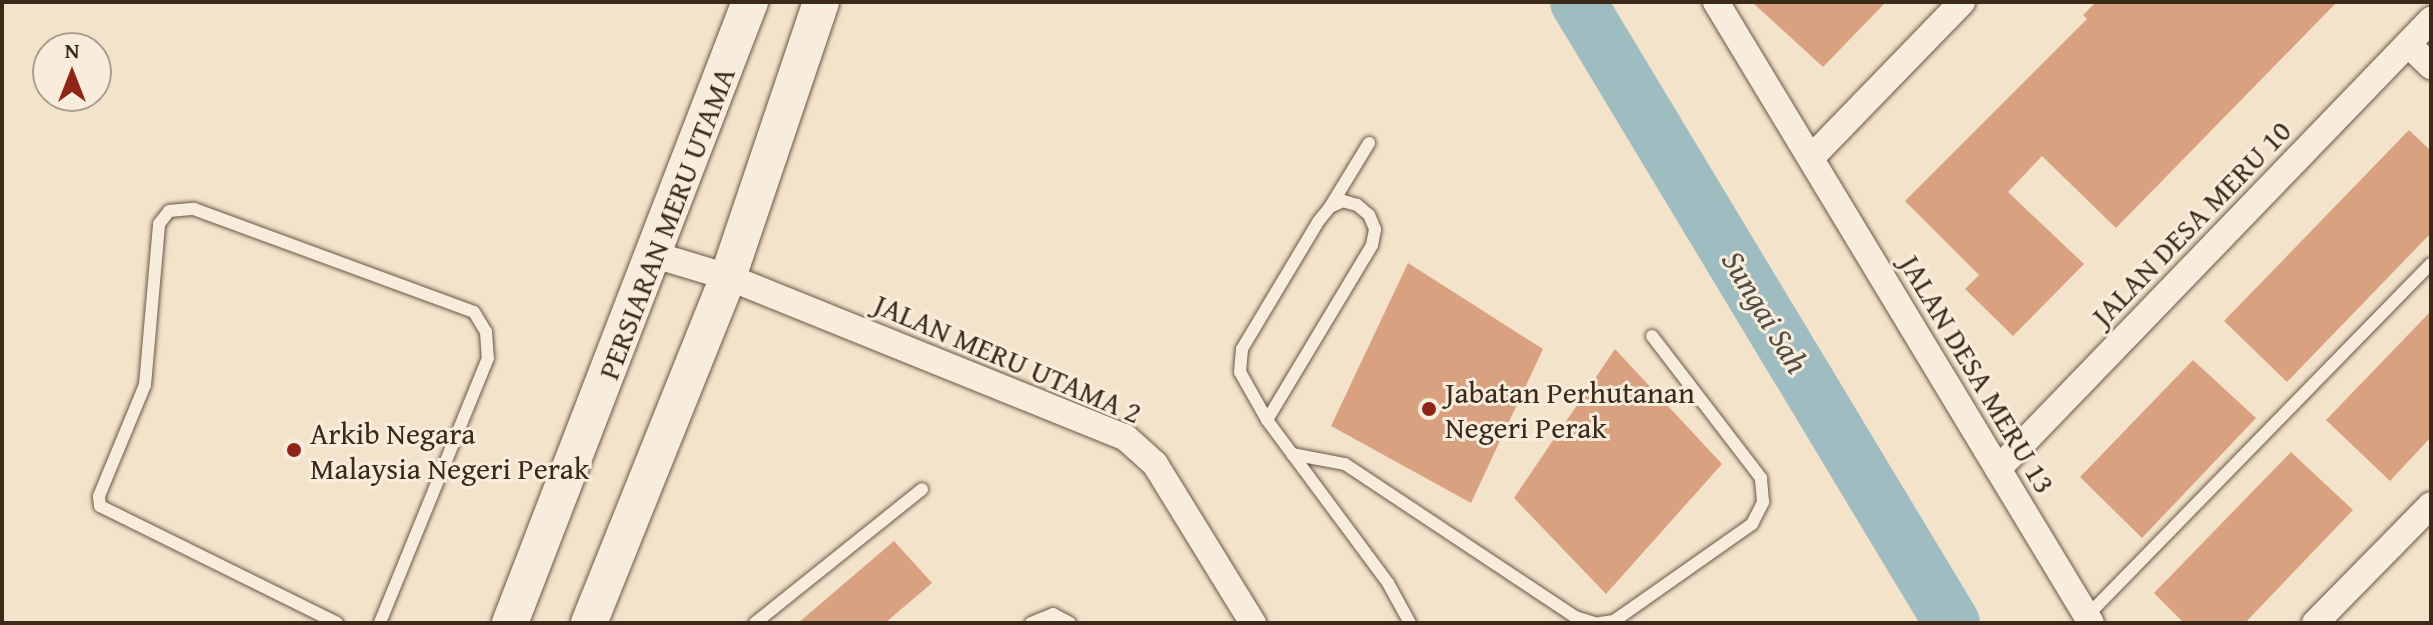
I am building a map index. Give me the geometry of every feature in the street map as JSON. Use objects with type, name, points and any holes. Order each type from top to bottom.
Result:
[{"type":"main road","name":"PERSIARAN MERU UTAMA","points":[[510,623],[655,255],[750,2]]},
{"type":"main road","points":[[589,623],[728,277],[821,2]]},
{"type":"street","name":"JALAN DESA MERU 13","points":[[1716,2],[2089,620]]},
{"type":"street","points":[[1811,158],[1962,2]]},
{"type":"street","name":"JALAN DESA MERU 10","points":[[1998,469],[2431,20]]},
{"type":"street","points":[[2408,44],[2431,66]]},
{"type":"street","name":"JALAN MERU UTAMA 2","points":[[655,255],[728,277],[1125,437],[1162,474],[1253,623]]},
{"type":"street","points":[[2315,623],[2431,505]]},
{"type":"lane","points":[[1369,143],[1242,349],[1240,372],[1267,420],[1388,583],[1410,623]]},
{"type":"lane","points":[[1267,420],[1372,245],[1375,229],[1369,215],[1343,201],[1330,207]]},
{"type":"lane","points":[[337,623],[100,506],[99,496],[145,385],[159,224],[169,211],[194,209],[474,312],[486,332],[488,358],[380,623]]},
{"type":"lane","points":[[2089,620],[2431,264]]},
{"type":"lane","points":[[1292,454],[1345,464],[1575,617],[1598,623],[1614,621],[1752,524],[1763,502],[1761,478],[1652,336]]},
{"type":"lane","points":[[755,623],[922,489]]},
{"type":"lane","points":[[1031,623],[1053,614],[1070,623]]},
{"type":"building","points":[[1752,2],[1886,2],[1823,67]]},
{"type":"building","points":[[2096,2],[2337,2],[2116,228],[2042,156],[2008,192],[2084,264],[2013,336],[1965,289],[1979,275],[1905,201],[2087,19],[2083,15]]},
{"type":"building","points":[[2409,130],[2431,151],[2431,233],[2287,382],[2224,321]]},
{"type":"building","points":[[1408,263],[1543,349],[1471,503],[1331,426]]},
{"type":"building","points":[[2431,311],[2431,437],[2390,481],[2326,420]]},
{"type":"building","points":[[1615,349],[1722,464],[1606,594],[1514,498]]},
{"type":"building","points":[[2193,360],[2256,418],[2142,538],[2080,477]]},
{"type":"building","points":[[2291,452],[2353,510],[2245,623],[2184,623],[2154,593]]},
{"type":"building","points":[[894,541],[932,583],[885,623],[798,623]]},
{"type":"waterway","name":"Sungai Sah","points":[[1578,2],[1952,623]]},
{"type":"place","name":"Jabatan Perhutanan Negeri Perak","points":[[1429,409]]},
{"type":"place","name":"Arkib Negara Malaysia Negeri Perak","points":[[294,450]]}]
